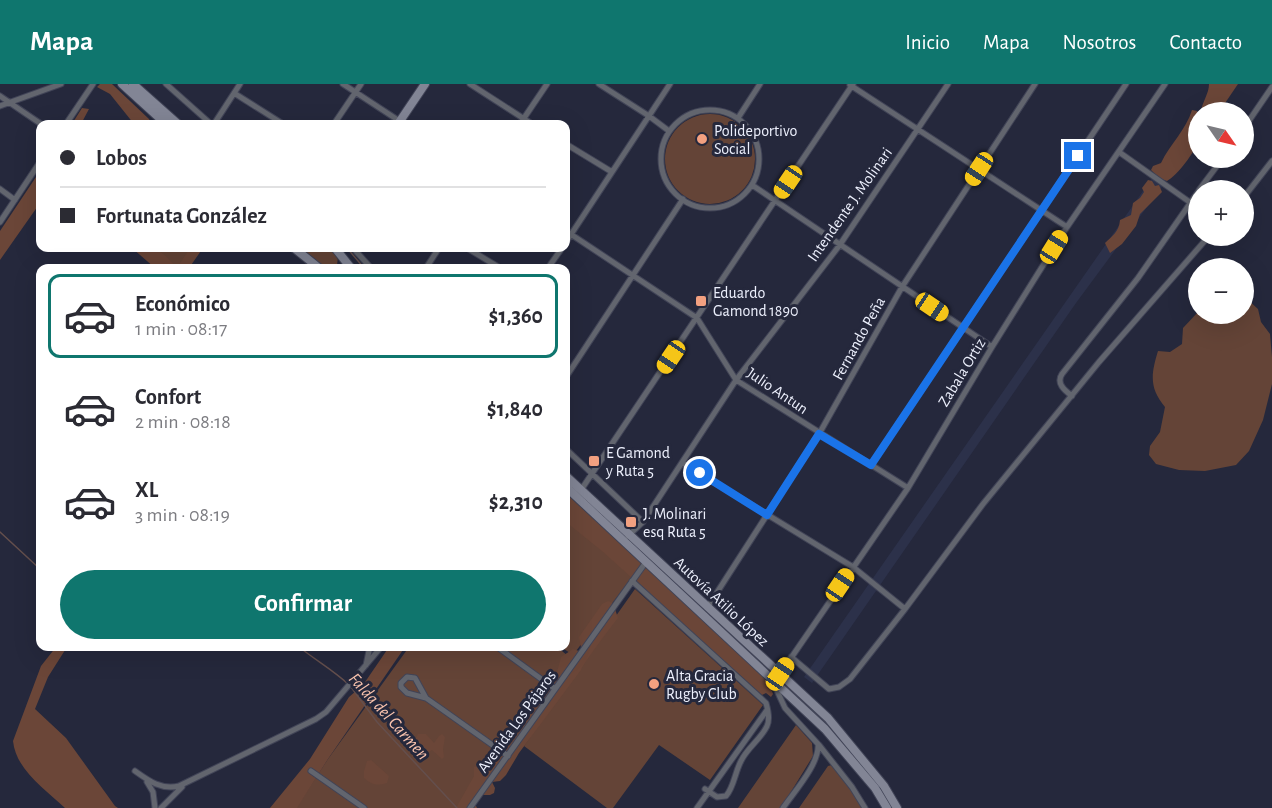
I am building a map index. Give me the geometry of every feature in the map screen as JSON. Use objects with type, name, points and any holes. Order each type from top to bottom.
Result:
[{"type":"main road","points":[[122,84],[162,120]]},
{"type":"main road","points":[[133,84],[174,120]]},
{"type":"main road","points":[[400,120],[419,84]]},
{"type":"main road","points":[[400,120],[424,84]]},
{"type":"main road","points":[[299,252],[314,264]]},
{"type":"main road","points":[[339,252],[348,264]]},
{"type":"main road","name":"Autovía Atilio López","points":[[570,480],[646,562],[776,677],[828,718],[884,786],[897,808]]},
{"type":"main road","name":"Autovía Atilio López","points":[[570,490],[707,608],[776,677],[832,736],[875,788],[887,808]]},
{"type":"street","points":[[0,106],[61,84]]},
{"type":"street","points":[[69,120],[93,84]]},
{"type":"street","points":[[166,84],[208,120]]},
{"type":"street","points":[[216,120],[240,84]]},
{"type":"street","points":[[343,84],[394,120]]},
{"type":"street","points":[[337,120],[361,84]]},
{"type":"street","points":[[470,84],[519,120]]},
{"type":"street","points":[[523,120],[547,84]]},
{"type":"street","points":[[599,84],[669,131]]},
{"type":"street","points":[[570,230],[670,84]]},
{"type":"street","points":[[738,118],[760,84]]},
{"type":"street","name":"Intendente J. Molinari","points":[[625,538],[643,522],[736,380],[839,246],[948,84]]},
{"type":"street","name":"Fernando Peña","points":[[707,608],[819,434],[902,287],[1035,84]]},
{"type":"street","points":[[871,465],[1126,84]]},
{"type":"street","name":"Zabala Ortiz","points":[[776,677],[908,488],[1067,227],[1165,84]]},
{"type":"street","points":[[581,490],[851,85],[1067,227]]},
{"type":"street","points":[[1254,113],[1272,87]]},
{"type":"street","points":[[234,93],[277,120]]},
{"type":"street","points":[[0,96],[36,121]]},
{"type":"street","points":[[710,109],[724,111],[738,118],[749,128],[756,141],[759,156],[758,171],[752,185],[741,197],[724,206],[705,207],[683,199],[668,183],[661,161],[669,131],[681,119],[710,109]]},
{"type":"street","points":[[570,146],[612,172]]},
{"type":"street","points":[[1119,152],[1188,200]]},
{"type":"street","points":[[1254,185],[1272,161]]},
{"type":"street","points":[[0,222],[36,168]]},
{"type":"street","points":[[752,185],[839,246],[992,347]]},
{"type":"street","points":[[0,189],[15,200]]},
{"type":"street","points":[[570,370],[683,199]]},
{"type":"street","points":[[1072,396],[1062,386],[1060,377],[1138,278],[1188,206]]},
{"type":"street","name":"Julio Antun","points":[[570,234],[697,318],[736,380],[908,488]]},
{"type":"street","points":[[791,657],[829,689],[839,687],[860,669],[983,504],[1200,246]]},
{"type":"street","points":[[357,252],[367,264]]},
{"type":"street","points":[[474,252],[493,264]]},
{"type":"street","points":[[570,453],[643,522]]},
{"type":"street","points":[[683,463],[853,567],[905,609]]},
{"type":"street","name":"Avenida Los Pájaros","points":[[470,808],[646,562]]},
{"type":"street","points":[[632,581],[766,703],[767,726],[742,758],[729,793],[726,796],[717,796],[707,790]]},
{"type":"street","points":[[365,667],[369,651]]},
{"type":"street","points":[[135,771],[162,787],[174,788],[186,784],[316,719],[326,712],[378,651]]},
{"type":"street","points":[[503,651],[555,689]]},
{"type":"street","points":[[426,698],[415,678],[407,676],[403,679],[401,687],[404,690],[412,695],[426,698],[508,756]]},
{"type":"street","points":[[776,677],[785,708],[830,756],[865,808]]},
{"type":"street","points":[[697,808],[707,790],[768,709]]},
{"type":"street","points":[[783,808],[813,765],[818,744]]},
{"type":"street","points":[[311,771],[364,808]]},
{"type":"street","points":[[142,776],[153,792],[155,808]]},
{"type":"street","points":[[161,808],[186,784]]},
{"type":"shaded area","points":[[100,84],[112,84],[149,120],[131,120],[110,94],[97,87]]},
{"type":"shaded area","points":[[1209,84],[1238,84],[1226,102],[1204,102]]},
{"type":"shaded area","points":[[1219,84],[1217,102],[1206,102]]},
{"type":"shaded area","points":[[82,108],[89,109],[83,120],[74,120]]},
{"type":"shaded area","points":[[710,114],[727,118],[742,127],[751,142],[755,159],[751,176],[742,191],[727,200],[710,204],[693,200],[678,191],[669,176],[665,159],[669,142],[678,127],[693,118]]},
{"type":"shaded area","points":[[1188,119],[1188,160],[1167,181],[1159,178],[1151,170],[1153,166],[1161,163]]},
{"type":"shaded area","points":[[1188,127],[1188,152],[1076,303],[812,683],[804,677]]},
{"type":"shaded area","points":[[36,177],[36,209],[0,260],[0,231]]},
{"type":"shaded area","points":[[1148,180],[1152,181],[1155,186],[1159,185],[1162,192],[1140,214],[1136,226],[1122,244],[1110,253],[1105,243],[1117,231],[1120,220],[1131,215],[1133,203],[1144,192],[1142,188]]},
{"type":"shaded area","points":[[137,252],[160,252],[173,264],[150,264]]},
{"type":"shaded area","points":[[149,252],[199,252],[190,264],[164,264]]},
{"type":"shaded area","points":[[187,252],[200,252],[192,264],[180,264]]},
{"type":"shaded area","points":[[305,252],[334,252],[338,257],[337,264],[320,264]]},
{"type":"shaded area","points":[[1254,305],[1258,309],[1261,322],[1270,334],[1272,384],[1263,420],[1249,451],[1236,465],[1205,471],[1179,470],[1156,464],[1149,455],[1150,446],[1160,432],[1165,407],[1156,393],[1153,380],[1158,351],[1170,352],[1182,344],[1183,328],[1188,323],[1254,324]]},
{"type":"shaded area","points":[[570,497],[768,680],[773,694],[771,697],[766,693],[762,695],[602,551],[570,525]]},
{"type":"shaded area","points":[[570,515],[635,573],[573,655],[567,651],[570,651]]},
{"type":"shaded area","name":"Alta Gracia Rugby Club","points":[[635,589],[763,705],[710,780],[659,745],[613,808],[607,808],[524,746]]},
{"type":"shaded area","points":[[608,601],[613,603],[618,618],[519,753],[506,775],[500,781],[492,782],[495,788],[494,793],[483,795],[475,804],[477,808],[456,808],[474,776],[474,767],[482,765],[509,737],[511,720],[518,718],[523,721],[533,695],[556,676],[561,657],[573,649],[579,651],[581,648],[579,637],[602,604]]},
{"type":"shaded area","points":[[53,651],[64,651],[48,677],[35,709],[66,738],[118,808],[65,808],[25,770],[20,761],[13,741],[41,666]]},
{"type":"shaded area","points":[[386,651],[402,651],[297,808],[270,808],[310,759],[349,697],[363,685]]},
{"type":"shaded area","points":[[406,651],[562,651],[573,660],[467,808],[296,808],[328,759]]},
{"type":"shaded area","points":[[796,725],[812,743],[813,756],[781,808],[738,808]]},
{"type":"shaded area","points":[[418,734],[426,734],[434,743],[442,734],[445,737],[444,757],[442,759],[432,750],[424,755],[416,751],[413,744]]},
{"type":"shaded area","points":[[371,760],[389,776],[387,783],[375,784],[364,778],[367,761]]},
{"type":"shaded area","points":[[832,765],[863,808],[799,808],[828,766]]},
{"type":"waterway","points":[[350,252],[361,264]]},
{"type":"waterway","name":"Falda del Carmen","points":[[0,532],[36,565]]},
{"type":"waterway","name":"Falda del Carmen","points":[[305,651],[348,684]]},
{"type":"waterway","name":"Falda del Carmen","points":[[351,687],[377,722],[457,808]]},
{"type":"place","name":"Polideportivo Social","points":[[702,139]]},
{"type":"place","name":"Eduardo Gamond 1890","points":[[701,301]]},
{"type":"place","name":"E Gamond y Ruta 5","points":[[594,461]]},
{"type":"place","name":"J. Molinari esq Ruta 5","points":[[631,522]]},
{"type":"place","name":"Alta Gracia Rugby Club","points":[[654,684]]},
{"type":"route","points":[[700,473],[767,515],[819,434],[871,465],[1078,156]]}]
